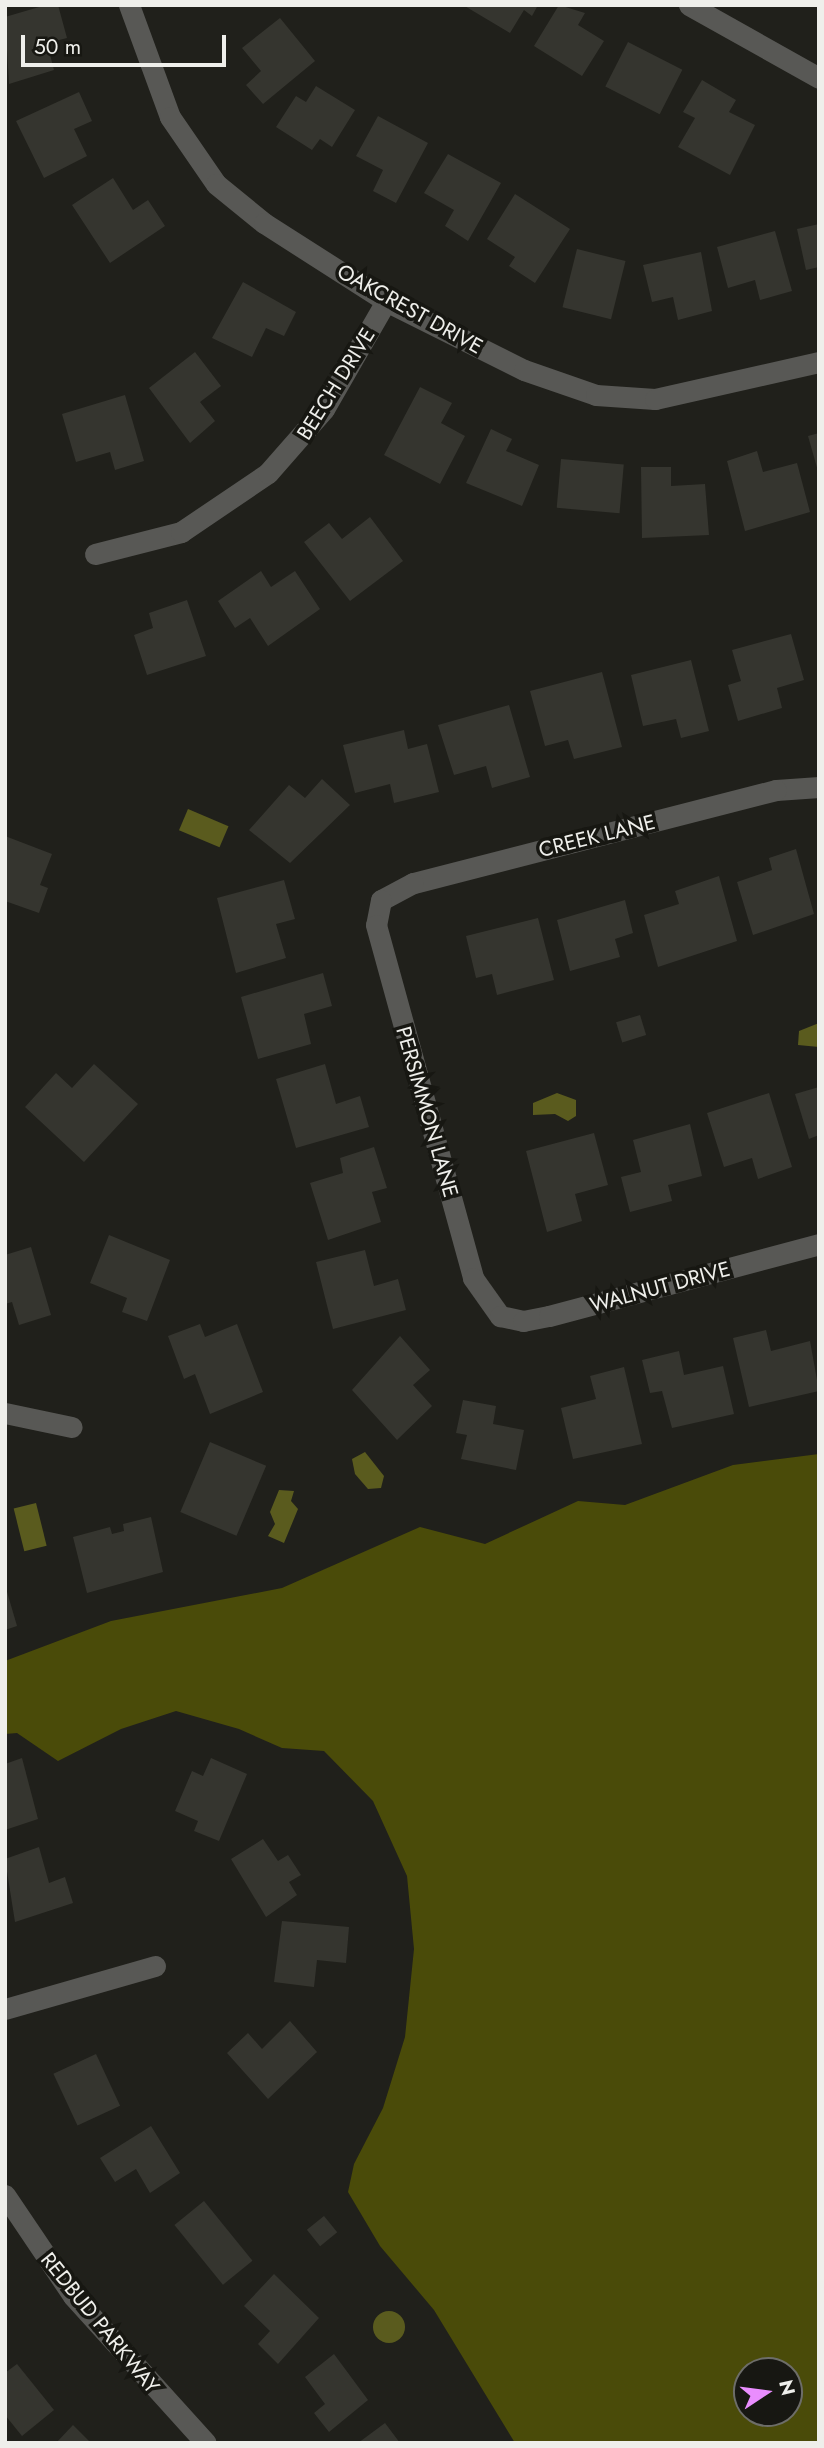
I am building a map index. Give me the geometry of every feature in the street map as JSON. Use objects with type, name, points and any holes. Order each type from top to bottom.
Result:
[{"type":"street","name":"OAKCREST DRIVE","points":[[129,5],[170,117],[216,184],[264,223],[386,301],[524,370],[628,399],[719,388],[819,362]]},
{"type":"street","points":[[688,5],[819,78]]},
{"type":"street","name":"BEECH DRIVE","points":[[95,554],[181,531],[268,473],[324,409],[386,301]]},
{"type":"street","name":"CREEK LANE","points":[[381,900],[413,883],[776,790],[819,787]]},
{"type":"street","name":"PERSIMMON LANE","points":[[381,900],[376,925],[380,944],[473,1278],[500,1316]]},
{"type":"street","name":"WALNUT DRIVE","points":[[500,1316],[523,1321],[549,1316],[819,1244]]},
{"type":"street","points":[[5,1413],[72,1427]]},
{"type":"street","points":[[5,2009],[155,1966]]},
{"type":"street","name":"REDBUD PARKWAY","points":[[5,2195],[73,2296],[206,2443]]},
{"type":"shaded area","points":[[188,809],[229,826],[220,847],[179,830]]},
{"type":"shaded area","points":[[819,1023],[819,1047],[798,1045],[799,1031]]},
{"type":"shaded area","points":[[557,1093],[576,1100],[576,1116],[568,1121],[555,1114],[533,1115],[533,1103]]},
{"type":"shaded area","points":[[365,1452],[384,1476],[381,1488],[368,1489],[355,1474],[352,1459]]},
{"type":"shaded area","points":[[819,1454],[819,2443],[515,2443],[434,2310],[380,2246],[348,2192],[354,2164],[383,2108],[405,2037],[414,1949],[407,1876],[373,1801],[324,1751],[282,1748],[239,1729],[176,1711],[121,1729],[58,1761],[17,1733],[5,1734],[5,1661],[111,1621],[282,1588],[420,1527],[485,1544],[578,1501],[625,1505],[733,1465]]},
{"type":"shaded area","points":[[279,1490],[294,1491],[291,1501],[298,1509],[284,1543],[268,1536],[275,1524],[270,1512]]},
{"type":"shaded area","points":[[36,1503],[47,1546],[24,1551],[14,1509]]},
{"type":"shaded area","points":[[389,2311],[400,2316],[405,2327],[400,2338],[389,2343],[378,2338],[373,2327],[378,2316]]},
{"type":"building","points":[[46,5],[58,5],[67,38],[47,43],[54,70],[9,84],[5,17]]},
{"type":"building","points":[[463,5],[538,5],[532,16],[524,10],[510,33]]},
{"type":"building","points":[[559,5],[585,13],[578,25],[604,41],[582,76],[534,46]]},
{"type":"building","points":[[280,18],[315,61],[263,104],[246,85],[261,71],[242,48]]},
{"type":"building","points":[[628,42],[682,70],[660,114],[605,87]]},
{"type":"building","points":[[702,80],[736,100],[729,112],[755,125],[730,175],[678,147],[695,118],[683,112]]},
{"type":"building","points":[[316,86],[355,110],[332,147],[320,139],[312,150],[276,127],[296,96],[306,102]]},
{"type":"building","points":[[79,92],[92,121],[74,129],[87,156],[44,178],[16,121]]},
{"type":"building","points":[[378,116],[428,143],[396,203],[373,191],[383,170],[356,156]]},
{"type":"building","points":[[448,154],[501,183],[468,241],[445,226],[454,210],[424,193]]},
{"type":"building","points":[[113,178],[133,210],[148,200],[165,226],[110,263],[72,205]]},
{"type":"building","points":[[515,194],[570,229],[535,283],[509,266],[515,257],[487,239]]},
{"type":"building","points":[[819,224],[819,267],[806,270],[797,229]]},
{"type":"building","points":[[775,231],[792,291],[760,300],[755,280],[728,288],[717,247]]},
{"type":"building","points":[[577,249],[626,261],[611,319],[562,307]]},
{"type":"building","points":[[701,252],[712,311],[678,320],[673,297],[652,302],[643,265]]},
{"type":"building","points":[[243,282],[296,312],[284,336],[266,328],[252,357],[212,338]]},
{"type":"building","points":[[195,352],[221,386],[200,402],[215,421],[190,443],[149,388]]},
{"type":"building","points":[[420,387],[452,403],[441,423],[465,436],[440,484],[384,455]]},
{"type":"building","points":[[125,395],[144,461],[115,470],[110,452],[76,462],[62,414]]},
{"type":"building","points":[[491,429],[512,439],[506,451],[539,465],[522,506],[466,483]]},
{"type":"building","points":[[819,433],[819,470],[818,471],[808,436]]},
{"type":"building","points":[[757,451],[763,472],[797,463],[810,512],[745,531],[727,461]]},
{"type":"building","points":[[561,459],[624,464],[619,513],[557,508]]},
{"type":"building","points":[[641,467],[671,467],[671,486],[705,484],[709,535],[642,538]]},
{"type":"building","points":[[370,517],[403,561],[350,601],[304,542],[329,523],[342,539]]},
{"type":"building","points":[[261,571],[271,587],[295,571],[320,609],[268,646],[250,618],[235,628],[218,601]]},
{"type":"building","points":[[187,600],[206,656],[147,675],[134,635],[153,628],[149,613]]},
{"type":"building","points":[[791,634],[804,680],[777,688],[782,708],[738,721],[728,685],[741,681],[732,650]]},
{"type":"building","points":[[691,660],[709,731],[681,738],[676,719],[643,726],[631,675]]},
{"type":"building","points":[[602,672],[622,747],[574,759],[568,740],[545,746],[530,691]]},
{"type":"building","points":[[509,705],[530,777],[492,788],[486,766],[454,775],[438,725]]},
{"type":"building","points":[[404,730],[408,749],[427,744],[439,792],[394,803],[390,784],[355,793],[343,745]]},
{"type":"building","points":[[322,779],[350,805],[290,863],[249,830],[289,785],[305,798]]},
{"type":"building","points":[[5,836],[52,854],[40,885],[48,888],[39,913],[5,901]]},
{"type":"building","points":[[796,849],[814,914],[753,935],[737,882],[772,870],[769,858]]},
{"type":"building","points":[[719,876],[737,941],[658,967],[644,915],[679,904],[675,891]]},
{"type":"building","points":[[284,880],[295,919],[276,924],[286,958],[236,973],[217,898]]},
{"type":"building","points":[[625,900],[633,933],[615,939],[620,957],[570,971],[557,920]]},
{"type":"building","points":[[538,918],[554,980],[497,995],[492,974],[476,978],[466,936]]},
{"type":"building","points":[[323,973],[332,1006],[304,1014],[311,1044],[258,1059],[241,997]]},
{"type":"building","points":[[640,1015],[646,1035],[622,1042],[616,1022]]},
{"type":"building","points":[[94,1064],[138,1104],[84,1162],[25,1107],[56,1073],[72,1088]]},
{"type":"building","points":[[325,1064],[336,1104],[360,1096],[369,1127],[296,1148],[276,1079]]},
{"type":"building","points":[[819,1087],[819,1135],[809,1139],[795,1094]]},
{"type":"building","points":[[769,1093],[792,1167],[758,1179],[752,1158],[724,1167],[707,1113]]},
{"type":"building","points":[[690,1124],[702,1176],[668,1185],[672,1201],[630,1212],[621,1177],[641,1172],[633,1140]]},
{"type":"building","points":[[594,1133],[608,1185],[575,1194],[582,1221],[547,1232],[526,1151]]},
{"type":"building","points":[[374,1147],[387,1188],[372,1192],[381,1222],[328,1240],[310,1183],[343,1173],[340,1158]]},
{"type":"building","points":[[109,1235],[170,1260],[147,1321],[122,1312],[127,1298],[90,1283]]},
{"type":"building","points":[[31,1247],[51,1315],[19,1325],[12,1302],[5,1304],[5,1255]]},
{"type":"building","points":[[365,1250],[374,1286],[398,1279],[406,1310],[333,1329],[316,1262]]},
{"type":"building","points":[[200,1324],[205,1337],[237,1324],[263,1392],[210,1414],[195,1374],[184,1379],[168,1336]]},
{"type":"building","points":[[766,1330],[771,1351],[810,1341],[819,1391],[749,1407],[733,1338]]},
{"type":"building","points":[[400,1336],[430,1370],[413,1385],[432,1406],[397,1440],[352,1390]]},
{"type":"building","points":[[679,1351],[684,1375],[723,1366],[734,1414],[672,1428],[662,1391],[650,1393],[642,1360]]},
{"type":"building","points":[[624,1367],[642,1444],[573,1459],[561,1408],[596,1399],[590,1376]]},
{"type":"building","points":[[463,1400],[496,1406],[493,1424],[524,1430],[516,1470],[461,1459],[467,1435],[456,1433]]},
{"type":"building","points":[[210,1442],[266,1466],[236,1536],[180,1512]]},
{"type":"building","points":[[151,1517],[163,1572],[87,1593],[73,1537],[110,1527],[112,1534],[124,1531],[123,1524]]},
{"type":"building","points":[[5,1585],[17,1626],[5,1630]]},
{"type":"building","points":[[22,1758],[38,1819],[5,1830],[5,1764]]},
{"type":"building","points":[[211,1758],[247,1774],[219,1841],[194,1831],[198,1821],[175,1811],[192,1771],[203,1776]]},
{"type":"building","points":[[263,1839],[278,1861],[288,1855],[301,1875],[289,1882],[297,1895],[266,1917],[231,1859]]},
{"type":"building","points":[[39,1847],[49,1883],[65,1877],[73,1903],[15,1922],[5,1859]]},
{"type":"building","points":[[282,1921],[349,1927],[346,1963],[317,1960],[314,1987],[274,1982]]},
{"type":"building","points":[[290,2021],[317,2052],[268,2099],[227,2053],[248,2033],[262,2049]]},
{"type":"building","points":[[96,2054],[120,2106],[77,2126],[53,2074]]},
{"type":"building","points":[[151,2126],[180,2173],[150,2193],[136,2169],[115,2182],[100,2158]]},
{"type":"building","points":[[204,2201],[252,2261],[223,2285],[174,2225]]},
{"type":"building","points":[[324,2216],[337,2232],[320,2246],[307,2230]]},
{"type":"building","points":[[274,2274],[319,2318],[278,2364],[258,2344],[270,2331],[244,2306]]},
{"type":"building","points":[[334,2354],[368,2400],[329,2432],[314,2413],[325,2404],[305,2377]]},
{"type":"building","points":[[17,2364],[54,2410],[22,2436],[5,2415],[5,2373]]},
{"type":"building","points":[[385,2423],[400,2443],[358,2443]]},
{"type":"building","points":[[73,2425],[91,2443],[56,2443]]}]
